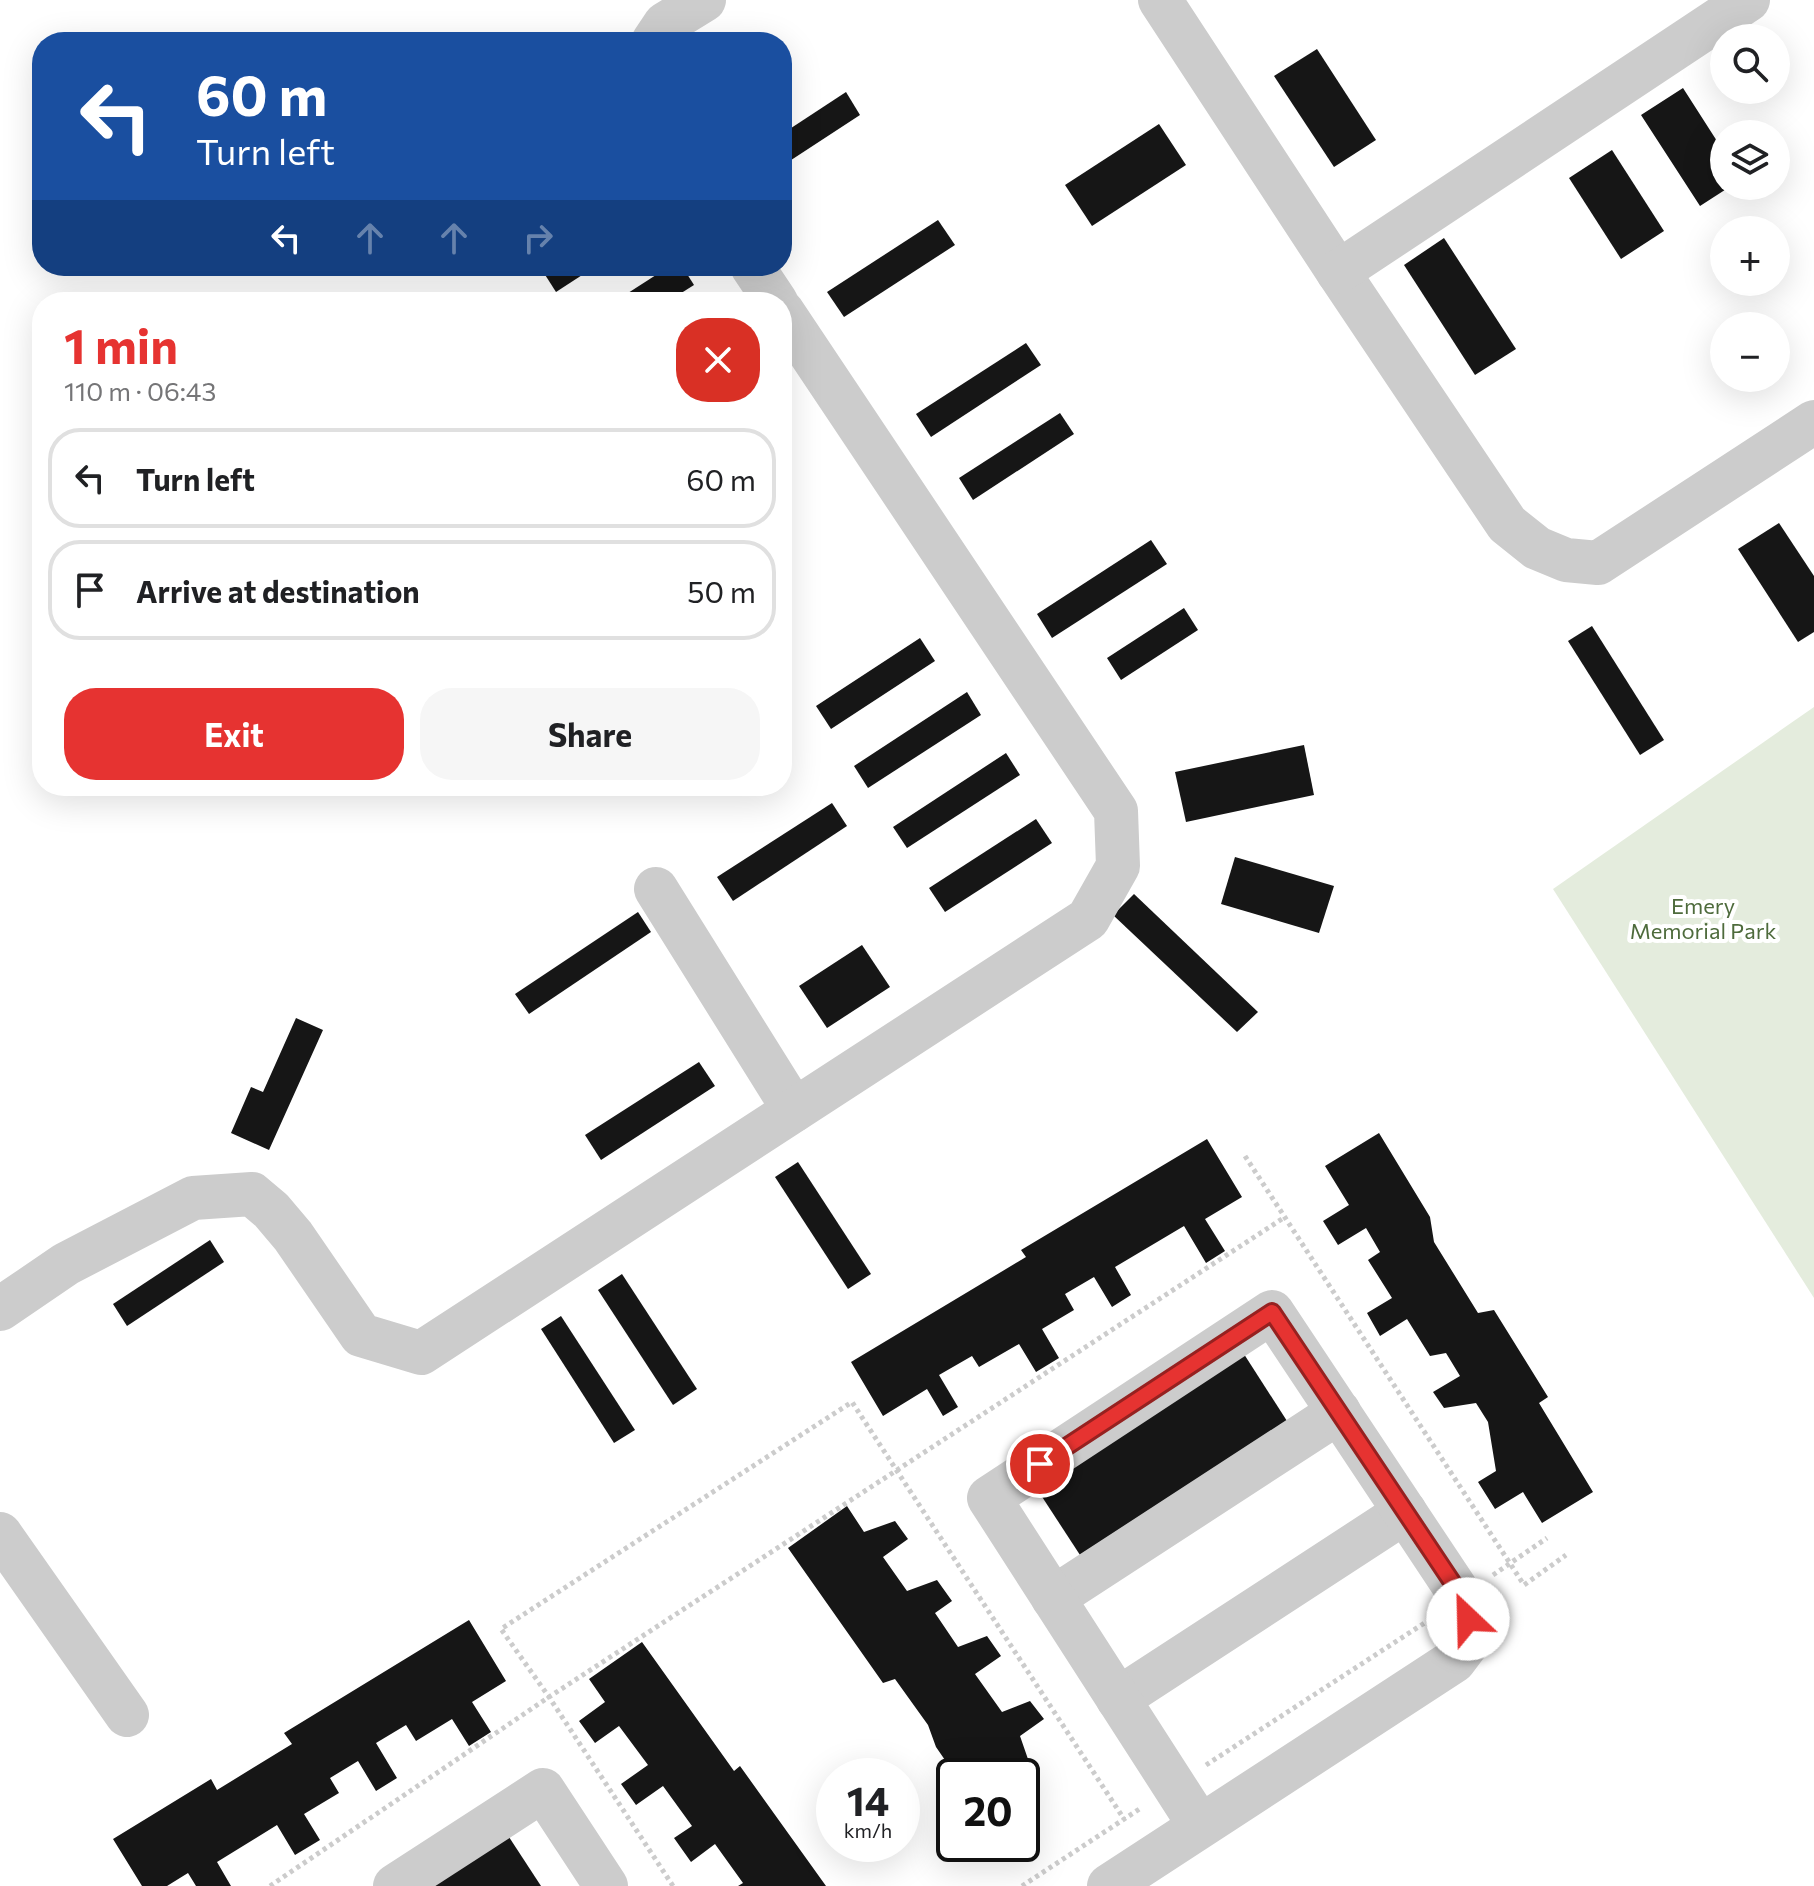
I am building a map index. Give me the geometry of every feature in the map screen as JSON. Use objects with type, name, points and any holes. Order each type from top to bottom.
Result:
[{"type":"lane","points":[[660,32],[665,24],[704,0]]},
{"type":"lane","points":[[1160,0],[1507,524],[1537,548],[1566,560],[1598,563],[1814,422]]},
{"type":"lane","points":[[1338,272],[1748,0]]},
{"type":"lane","points":[[0,1309],[66,1264],[193,1198],[252,1194],[271,1210],[293,1236],[361,1335],[421,1353],[1088,919],[1118,866],[1116,811],[792,326]]},
{"type":"lane","points":[[656,889],[794,1110]]},
{"type":"lane","points":[[1109,1886],[1454,1661],[1472,1637],[1462,1597],[1272,1312],[989,1498],[1200,1826]]},
{"type":"lane","points":[[1053,1598],[1339,1412]]},
{"type":"lane","points":[[1118,1699],[1405,1512]]},
{"type":"lane","points":[[0,1534],[127,1715]]},
{"type":"lane","points":[[395,1886],[543,1790],[606,1886]]},
{"type":"path","points":[[1245,1156],[1524,1585],[1566,1555]]},
{"type":"path","points":[[270,1886],[549,1697],[1285,1217]]},
{"type":"path","points":[[673,1886],[501,1629],[852,1402],[1124,1819]]},
{"type":"path","points":[[1022,1886],[1547,1538]]},
{"type":"green space","name":"Emery Memorial Park","points":[[1814,707],[1814,1298],[1553,889]]},
{"type":"building","points":[[1317,49],[1376,140],[1334,167],[1274,76]]},
{"type":"building","points":[[1683,88],[1710,130],[1710,200],[1700,206],[1641,115]]},
{"type":"building","points":[[846,92],[860,115],[792,159],[792,127]]},
{"type":"building","points":[[1159,124],[1186,165],[1092,226],[1065,185]]},
{"type":"building","points":[[1612,150],[1664,231],[1621,259],[1569,178]]},
{"type":"building","points":[[938,220],[955,245],[844,317],[827,292]]},
{"type":"building","points":[[1444,238],[1516,349],[1475,375],[1404,265]]},
{"type":"building","points":[[546,276],[581,276],[556,292]]},
{"type":"building","points":[[654,276],[688,276],[694,285],[683,292],[630,292]]},
{"type":"building","points":[[1026,343],[1041,365],[931,437],[916,414]]},
{"type":"building","points":[[1060,413],[1074,434],[973,500],[959,478]]},
{"type":"building","points":[[1779,523],[1814,576],[1814,632],[1798,642],[1738,549]]},
{"type":"building","points":[[1151,540],[1167,564],[1052,638],[1037,614]]},
{"type":"building","points":[[1184,608],[1198,630],[1121,680],[1107,658]]},
{"type":"building","points":[[1592,626],[1664,740],[1640,755],[1568,641]]},
{"type":"building","points":[[920,638],[935,661],[831,729],[816,706]]},
{"type":"building","points":[[967,692],[981,715],[868,788],[854,766]]},
{"type":"building","points":[[1304,745],[1314,795],[1186,822],[1175,772]]},
{"type":"building","points":[[1006,753],[1020,775],[907,848],[893,827]]},
{"type":"building","points":[[832,803],[847,826],[733,901],[717,877]]},
{"type":"building","points":[[1036,819],[1052,843],[945,912],[929,888]]},
{"type":"building","points":[[1235,857],[1334,886],[1319,933],[1221,904]]},
{"type":"building","points":[[1134,894],[1258,1012],[1237,1032],[1113,915]]},
{"type":"building","points":[[638,912],[651,932],[529,1014],[515,994]]},
{"type":"building","points":[[862,945],[890,987],[827,1028],[799,986]]},
{"type":"building","points":[[296,1018],[323,1030],[269,1150],[231,1133],[251,1087],[263,1092]]},
{"type":"building","points":[[699,1062],[715,1086],[601,1160],[585,1135]]},
{"type":"building","points":[[1379,1133],[1430,1217],[1434,1242],[1478,1313],[1494,1310],[1548,1397],[1539,1403],[1593,1492],[1542,1523],[1523,1492],[1495,1509],[1478,1482],[1496,1471],[1488,1422],[1476,1403],[1444,1408],[1433,1392],[1460,1376],[1446,1353],[1430,1356],[1407,1319],[1380,1336],[1367,1313],[1392,1298],[1368,1260],[1380,1252],[1366,1228],[1338,1245],[1323,1221],[1349,1205],[1325,1166]]},
{"type":"building","points":[[1207,1139],[1242,1197],[1205,1219],[1225,1251],[1206,1263],[1184,1226],[1115,1267],[1131,1295],[1112,1307],[1094,1277],[1065,1294],[1074,1310],[1042,1329],[1059,1358],[1036,1372],[1019,1344],[979,1367],[972,1356],[939,1375],[958,1407],[943,1416],[927,1389],[883,1416],[851,1362],[1026,1257],[1021,1250]]},
{"type":"building","points":[[798,1162],[871,1274],[848,1289],[775,1177]]},
{"type":"building","points":[[210,1240],[224,1262],[127,1326],[113,1304]]},
{"type":"building","points":[[622,1274],[697,1389],[673,1405],[598,1290]]},
{"type":"building","points":[[561,1316],[635,1430],[614,1443],[541,1329]]},
{"type":"building","points":[[1242,1351],[1287,1421],[1080,1555],[1035,1486]]},
{"type":"building","points":[[847,1506],[864,1532],[895,1521],[908,1539],[883,1557],[907,1591],[937,1580],[952,1601],[935,1613],[958,1647],[987,1636],[1001,1656],[975,1674],[1002,1712],[1030,1701],[1044,1719],[1020,1736],[1028,1758],[944,1758],[928,1725],[895,1679],[883,1683],[788,1548]]},
{"type":"building","points":[[469,1620],[506,1681],[472,1702],[491,1732],[469,1746],[452,1719],[416,1741],[406,1725],[376,1743],[397,1778],[376,1791],[358,1761],[330,1778],[339,1793],[304,1814],[320,1840],[295,1855],[277,1825],[217,1862],[231,1886],[196,1886],[188,1873],[167,1886],[142,1886],[113,1839],[211,1779],[217,1790],[292,1744],[284,1733]]},
{"type":"building","points":[[642,1642],[734,1771],[740,1766],[826,1886],[738,1886],[743,1883],[715,1844],[691,1862],[674,1838],[692,1826],[663,1786],[636,1805],[621,1784],[648,1765],[619,1726],[595,1743],[579,1721],[605,1702],[589,1679]]},
{"type":"building","points":[[507,1834],[541,1886],[427,1886]]},
{"type":"route","points":[[1040,1464],[1272,1312],[1462,1597],[1468,1619]]}]
